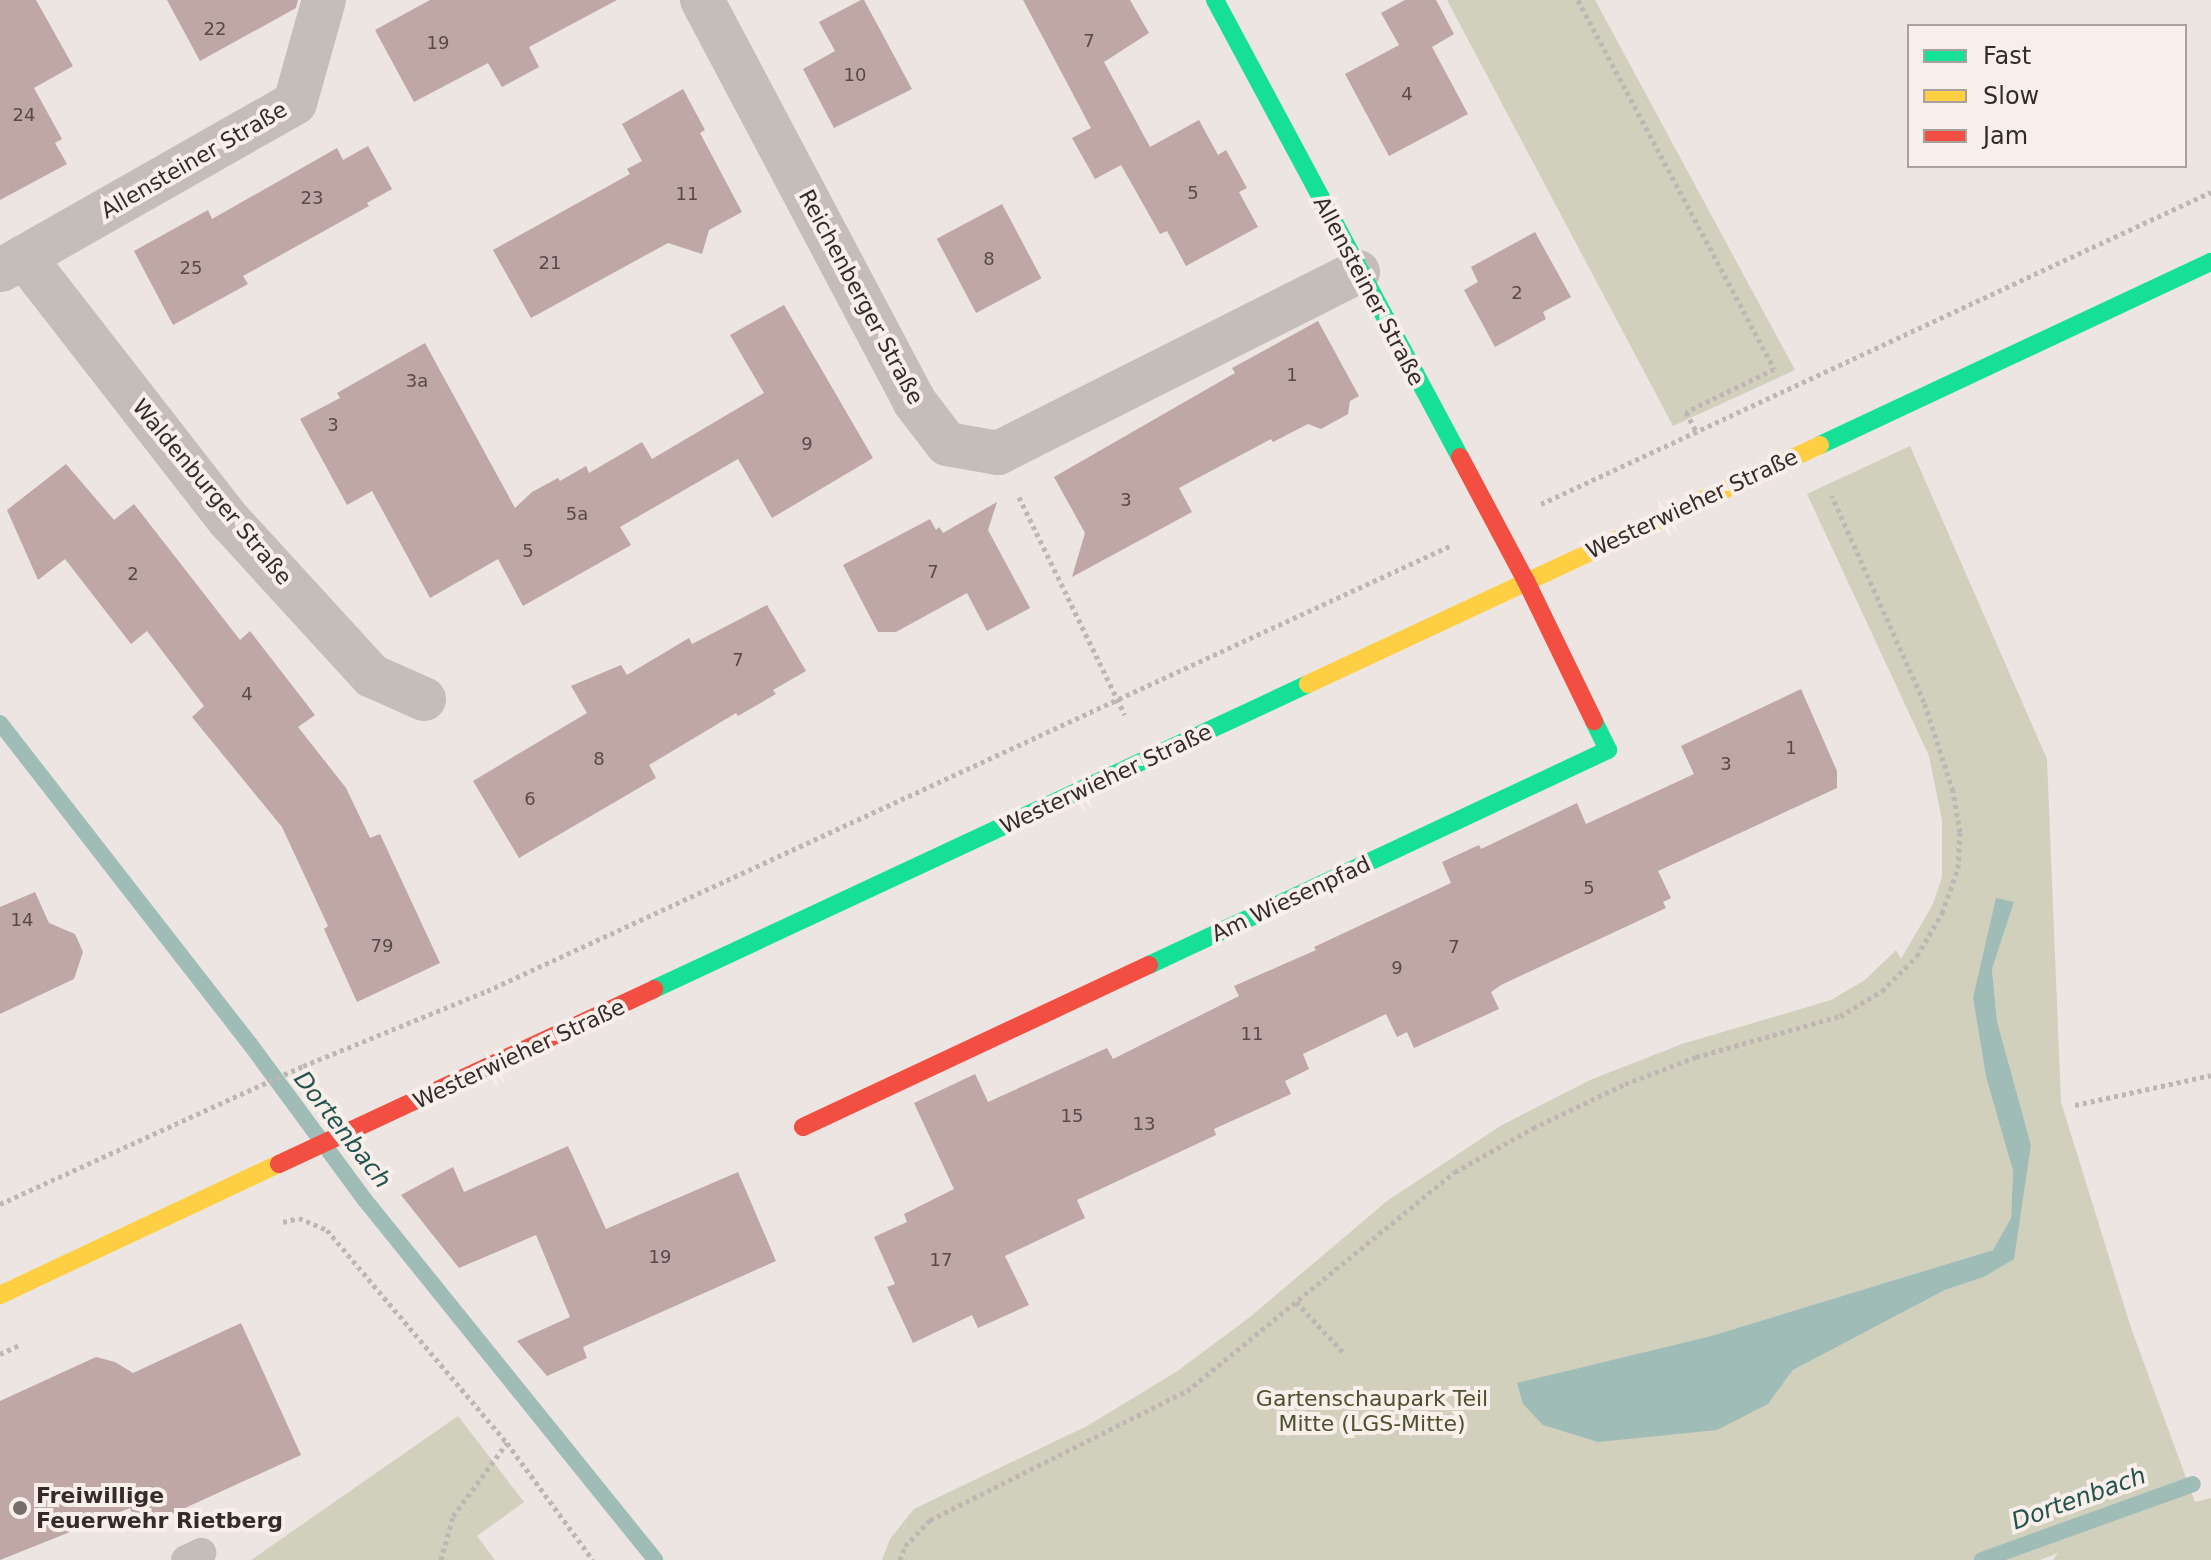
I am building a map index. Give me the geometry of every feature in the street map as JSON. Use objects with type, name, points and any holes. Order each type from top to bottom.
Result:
[{"type":"main road","name":"Allensteiner Straße","points":[[1215,0],[1526,581]]},
{"type":"main road","name":"Westerwieher Straße","points":[[0,1295],[2211,262]]},
{"type":"main road","name":"Am Wiesenpfad","points":[[803,1127],[1608,750],[1526,581]]},
{"type":"street","name":"Allensteiner Straße","points":[[12,264],[295,103],[324,0]]},
{"type":"street","name":"Reichenberger Straße","points":[[702,0],[914,401],[947,444],[998,453]]},
{"type":"street","name":"Waldenburger Straße","points":[[12,264],[228,519],[372,676],[424,699]]},
{"type":"street","points":[[998,453],[1358,272]]},
{"type":"path","points":[[1578,0],[1774,369],[1686,412],[1696,431]]},
{"type":"path","points":[[0,1204],[303,1066],[487,991],[2211,192]]},
{"type":"path","points":[[998,453],[1147,760]]},
{"type":"path","points":[[900,1560],[914,1533],[930,1520],[1187,1391],[1455,1172],[1625,1084],[1696,1057],[1840,1016],[1882,991],[1917,956],[1942,913],[1958,868],[1960,832],[1953,791],[1924,702],[1830,491]]},
{"type":"path","points":[[2075,1105],[2211,1075]]},
{"type":"path","points":[[277,1223],[299,1218],[327,1230],[507,1443],[593,1560]]},
{"type":"path","points":[[1296,1302],[1345,1354]]},
{"type":"path","points":[[0,1354],[28,1341]]},
{"type":"path","points":[[441,1560],[453,1516],[507,1443]]},
{"type":"green space","points":[[1447,0],[1595,0],[1795,370],[1673,426]]},
{"type":"green space","name":"Gartenschaupark Teil Mitte (LGS-Mitte)","points":[[1910,446],[2047,759],[2061,1102],[2131,1328],[2195,1502],[2211,1498],[2211,1560],[2053,1560],[2058,1553],[2040,1560],[882,1560],[890,1539],[914,1509],[1087,1426],[1176,1372],[1250,1317],[1387,1201],[1502,1125],[1590,1080],[1682,1044],[1831,1000],[1865,980],[1896,950],[1901,959],[1933,904],[1942,877],[1942,820],[1929,756],[1807,494]],"holes":[[[2014,902],[1992,969],[1997,1021],[2031,1145],[2013,1259],[1984,1277],[1945,1290],[1793,1370],[1768,1404],[1518,1383],[1711,1336],[1993,1250],[2011,1218],[2013,1171],[1986,1077],[1973,998]]]},
{"type":"green space","points":[[458,1416],[524,1502],[477,1536],[495,1560],[251,1560]]},
{"type":"water","points":[[1996,898],[2014,902],[1992,969],[1997,1021],[2031,1145],[2014,1259],[1984,1277],[1945,1290],[1793,1370],[1768,1404],[1717,1430],[1598,1442],[1543,1425],[1523,1404],[1517,1383],[1711,1336],[1993,1250],[2011,1218],[2013,1171],[1986,1077],[1973,998]]},
{"type":"building","points":[[0,0],[36,0],[73,66],[34,88],[62,139],[55,143],[67,164],[0,200]]},
{"type":"building","points":[[167,0],[298,0],[296,8],[200,61]]},
{"type":"building","points":[[430,0],[617,0],[529,47],[539,67],[502,87],[488,63],[414,102],[375,30]]},
{"type":"building","points":[[864,0],[912,89],[834,128],[803,69],[835,51],[819,22]]},
{"type":"building","points":[[1023,0],[1130,0],[1149,33],[1104,62],[1150,147],[1199,120],[1218,155],[1226,150],[1247,188],[1239,192],[1258,227],[1186,266],[1167,231],[1160,234],[1121,165],[1095,179],[1072,138],[1091,128]]},
{"type":"building","points":[[1405,0],[1436,0],[1454,34],[1432,47],[1468,114],[1389,156],[1345,74],[1399,45],[1381,13]]},
{"type":"building","points":[[683,89],[705,130],[700,133],[742,212],[709,230],[702,254],[668,243],[531,318],[493,250],[630,174],[627,169],[642,161],[622,124]]},
{"type":"building","points":[[368,146],[392,189],[367,203],[369,206],[243,276],[248,284],[173,325],[134,251],[208,210],[212,219],[337,148],[343,160]]},
{"type":"building","points":[[1002,204],[1041,278],[976,313],[937,239]]},
{"type":"building","points":[[1535,232],[1571,297],[1543,312],[1546,319],[1495,347],[1464,290],[1478,282],[1471,267]]},
{"type":"building","points":[[784,305],[873,458],[772,518],[738,459],[620,527],[631,545],[523,606],[498,559],[430,598],[372,491],[347,505],[300,419],[340,398],[337,393],[425,343],[515,508],[532,492],[558,478],[560,481],[586,466],[589,473],[642,442],[652,459],[764,393],[730,335]]},
{"type":"building","points":[[1318,321],[1359,396],[1350,401],[1348,414],[1321,429],[1308,424],[1273,442],[1271,439],[1179,488],[1192,512],[1072,577],[1085,533],[1054,477],[1235,373],[1232,368]]},
{"type":"building","points":[[66,464],[114,520],[134,504],[240,640],[250,631],[315,715],[298,727],[346,788],[370,838],[380,834],[440,963],[357,1002],[324,929],[328,926],[282,827],[192,717],[204,706],[147,631],[131,644],[65,559],[38,580],[7,510]]},
{"type":"building","points":[[997,502],[988,530],[1030,608],[987,631],[967,593],[896,632],[878,632],[843,565],[930,519],[936,530],[939,527],[943,533]]},
{"type":"building","points":[[767,605],[806,671],[773,690],[776,694],[738,716],[736,713],[649,765],[656,778],[519,858],[473,781],[587,713],[571,686],[621,665],[627,675],[689,638],[692,644]]},
{"type":"building","points":[[1801,689],[1837,771],[1837,788],[1658,871],[1671,898],[1663,902],[1666,908],[1501,985],[1491,992],[1499,1009],[1414,1048],[1407,1032],[1397,1037],[1386,1014],[1303,1054],[1309,1069],[1285,1081],[1291,1094],[1214,1129],[1216,1135],[1077,1200],[1085,1218],[1005,1256],[1029,1305],[978,1328],[972,1315],[913,1343],[887,1287],[895,1284],[874,1237],[907,1222],[904,1214],[954,1189],[914,1103],[975,1074],[988,1102],[1107,1048],[1113,1059],[1239,996],[1234,986],[1316,950],[1314,947],[1451,883],[1442,862],[1479,845],[1481,849],[1577,803],[1586,824],[1694,774],[1681,746]]},
{"type":"building","points":[[35,892],[49,923],[75,934],[83,952],[74,979],[0,1014],[0,907]]},
{"type":"building","points":[[568,1146],[606,1229],[738,1172],[776,1261],[583,1347],[587,1358],[547,1376],[517,1341],[570,1317],[536,1235],[459,1268],[401,1195],[453,1167],[464,1192]]},
{"type":"building","points":[[241,1323],[301,1455],[139,1529],[130,1508],[0,1560],[0,1401],[96,1357],[115,1362],[133,1373]]},
{"type":"waterway","name":"Dortenbach","points":[[0,723],[250,1044],[365,1200],[655,1560]]},
{"type":"waterway","name":"Dortenbach","points":[[1982,1560],[2193,1484]]},
{"type":"traffic: fast","points":[[1215,0],[1460,457]]},
{"type":"traffic: fast","points":[[1820,445],[2211,262]]},
{"type":"traffic: fast","points":[[654,989],[1308,684]]},
{"type":"traffic: fast","points":[[1149,965],[1608,750],[1594,721]]},
{"type":"traffic: slow","points":[[1308,684],[1820,445]]},
{"type":"traffic: slow","points":[[0,1295],[279,1164]]},
{"type":"traffic: jam","points":[[1460,457],[1526,581],[1594,721]]},
{"type":"traffic: jam","points":[[803,1127],[1149,965]]},
{"type":"traffic: jam","points":[[279,1164],[654,989]]},
{"type":"place","name":"Freiwillige Feuerwehr Rietberg","points":[[20,1508]]}]
